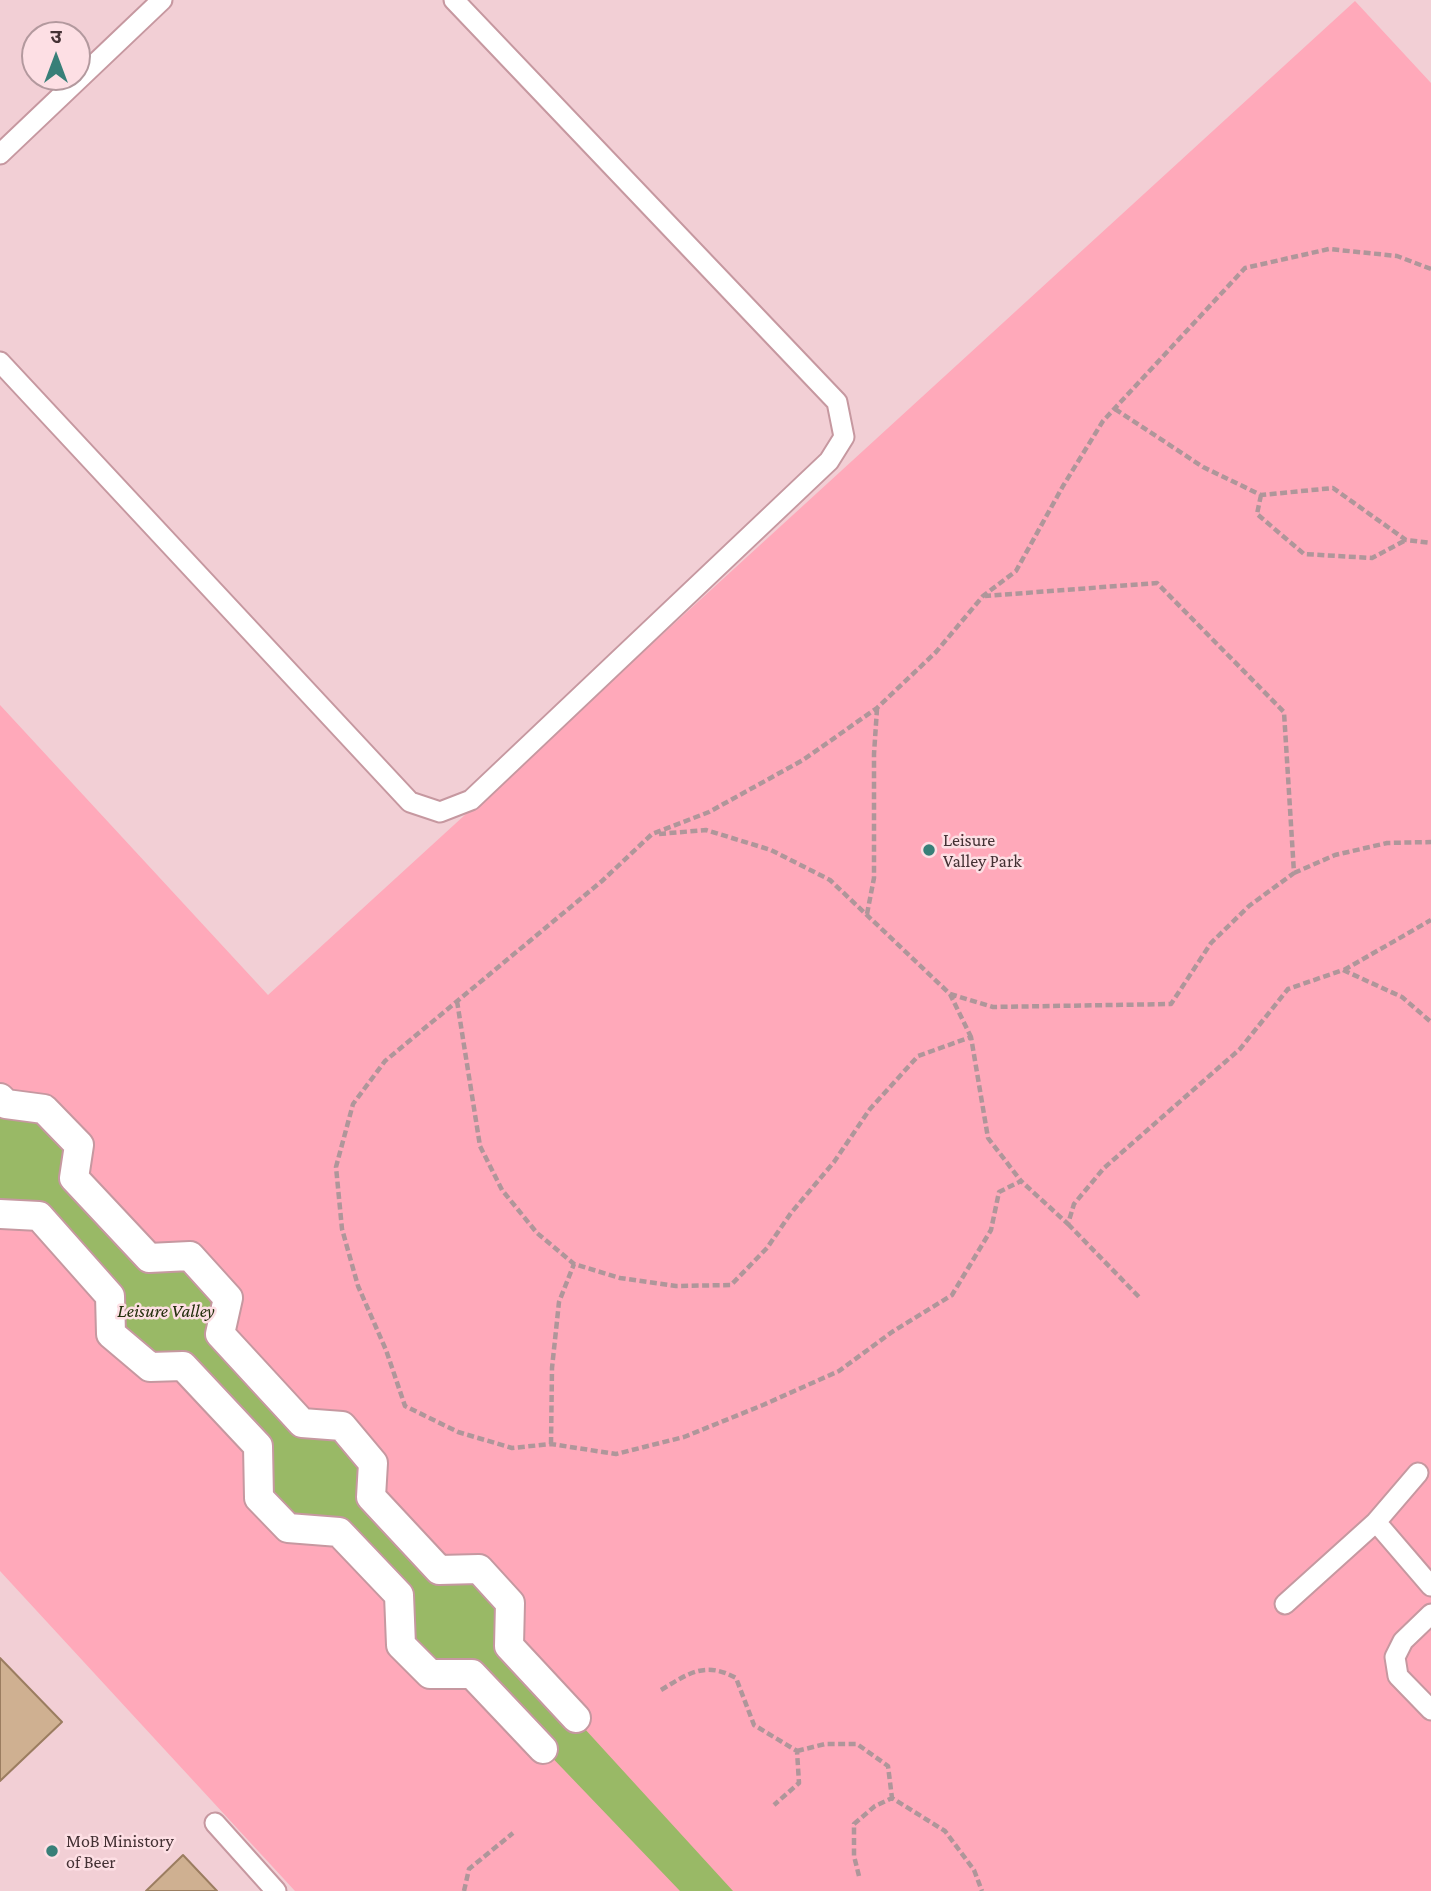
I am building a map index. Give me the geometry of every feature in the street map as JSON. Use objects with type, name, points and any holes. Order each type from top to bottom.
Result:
[{"type":"street","points":[[0,1098],[6,1104],[44,1109],[79,1145],[74,1178],[149,1258],[190,1256],[228,1298],[220,1335],[302,1423],[342,1426],[373,1463],[371,1497],[439,1570],[479,1569],[510,1603],[509,1646],[576,1718]]},
{"type":"street","points":[[0,1214],[39,1216],[110,1296],[111,1335],[150,1367],[183,1366],[258,1446],[259,1498],[288,1528],[339,1532],[398,1595],[401,1645],[430,1674],[472,1674],[509,1646]]},
{"type":"street","points":[[472,1674],[543,1749]]},
{"type":"lane","points":[[0,154],[162,0]]},
{"type":"lane","points":[[0,362],[410,803],[440,812],[471,800],[829,461],[844,437],[837,402],[454,0]]},
{"type":"lane","points":[[1285,1604],[1377,1522],[1418,1473]]},
{"type":"lane","points":[[1377,1522],[1431,1586]]},
{"type":"lane","points":[[1431,1614],[1403,1641],[1395,1657],[1398,1676],[1431,1710]]},
{"type":"lane","points":[[215,1823],[276,1891]]},
{"type":"path","points":[[1021,1181],[999,1192],[991,1230],[952,1295],[892,1332],[839,1371],[684,1437],[616,1454],[551,1444],[512,1448],[458,1432],[405,1406],[386,1350],[358,1286],[342,1228],[336,1167],[352,1104],[385,1060],[602,881],[652,834],[709,812],[792,766],[877,708],[936,652],[984,596],[1016,571],[1103,421],[1245,268],[1329,249],[1397,256],[1431,269]]},
{"type":"path","points":[[1115,409],[1203,467],[1261,495],[1333,488],[1406,540],[1431,543]]},
{"type":"path","points":[[1261,495],[1257,514],[1304,554],[1372,558],[1406,540]]},
{"type":"path","points":[[984,596],[1157,583],[1284,712],[1294,873]]},
{"type":"path","points":[[867,914],[874,878],[874,754],[877,708]]},
{"type":"path","points":[[652,834],[706,830],[771,850],[830,880],[867,914],[950,994],[971,1037],[988,1138],[1021,1181],[1068,1224],[1140,1298]]},
{"type":"path","points":[[950,994],[993,1007],[1171,1004],[1211,943],[1249,906],[1294,873],[1335,855],[1387,844],[1431,842]]},
{"type":"path","points":[[1068,1224],[1074,1204],[1104,1168],[1240,1049],[1287,989],[1343,970],[1431,920]]},
{"type":"path","points":[[1343,970],[1402,997],[1431,1022]]},
{"type":"path","points":[[457,1000],[480,1146],[502,1190],[537,1233],[574,1264],[620,1278],[676,1286],[731,1285],[767,1248],[790,1213],[834,1162],[870,1109],[918,1056],[971,1037]]},
{"type":"path","points":[[551,1444],[552,1368],[559,1302],[574,1264]]},
{"type":"path","points":[[661,1690],[687,1674],[721,1670],[736,1678],[754,1725],[797,1751],[825,1744],[857,1744],[888,1766],[892,1798]]},
{"type":"path","points":[[774,1805],[799,1783],[797,1751]]},
{"type":"path","points":[[859,1876],[854,1856],[854,1824],[875,1806],[892,1798]]},
{"type":"path","points":[[892,1798],[945,1831],[974,1870],[982,1891]]},
{"type":"path","points":[[464,1891],[469,1869],[513,1833]]},
{"type":"shaded area","name":"Leisure Valley Park","points":[[0,0],[1431,0],[1431,1891],[0,1891]]},
{"type":"shaded area","name":"Leisure Valley Park","points":[[1355,1],[1431,83],[1431,1891],[295,1891],[0,1571],[0,705],[268,995]]},
{"type":"water","name":"Leisure Valley","points":[[0,1098],[79,1145],[74,1178],[149,1258],[190,1256],[228,1298],[220,1335],[302,1423],[342,1426],[373,1463],[371,1497],[439,1570],[479,1569],[510,1603],[509,1646],[733,1891],[680,1891],[472,1674],[430,1674],[401,1645],[398,1595],[339,1532],[288,1528],[259,1498],[258,1446],[183,1366],[111,1334],[110,1296],[39,1216],[0,1214]]},
{"type":"building","points":[[0,1658],[62,1722],[0,1781]]},
{"type":"building","points":[[183,1855],[217,1891],[146,1891]]},
{"type":"place","name":"Leisure Valley Park","points":[[929,850]]},
{"type":"place","name":"MoB Ministory of Beer","points":[[52,1851]]}]
